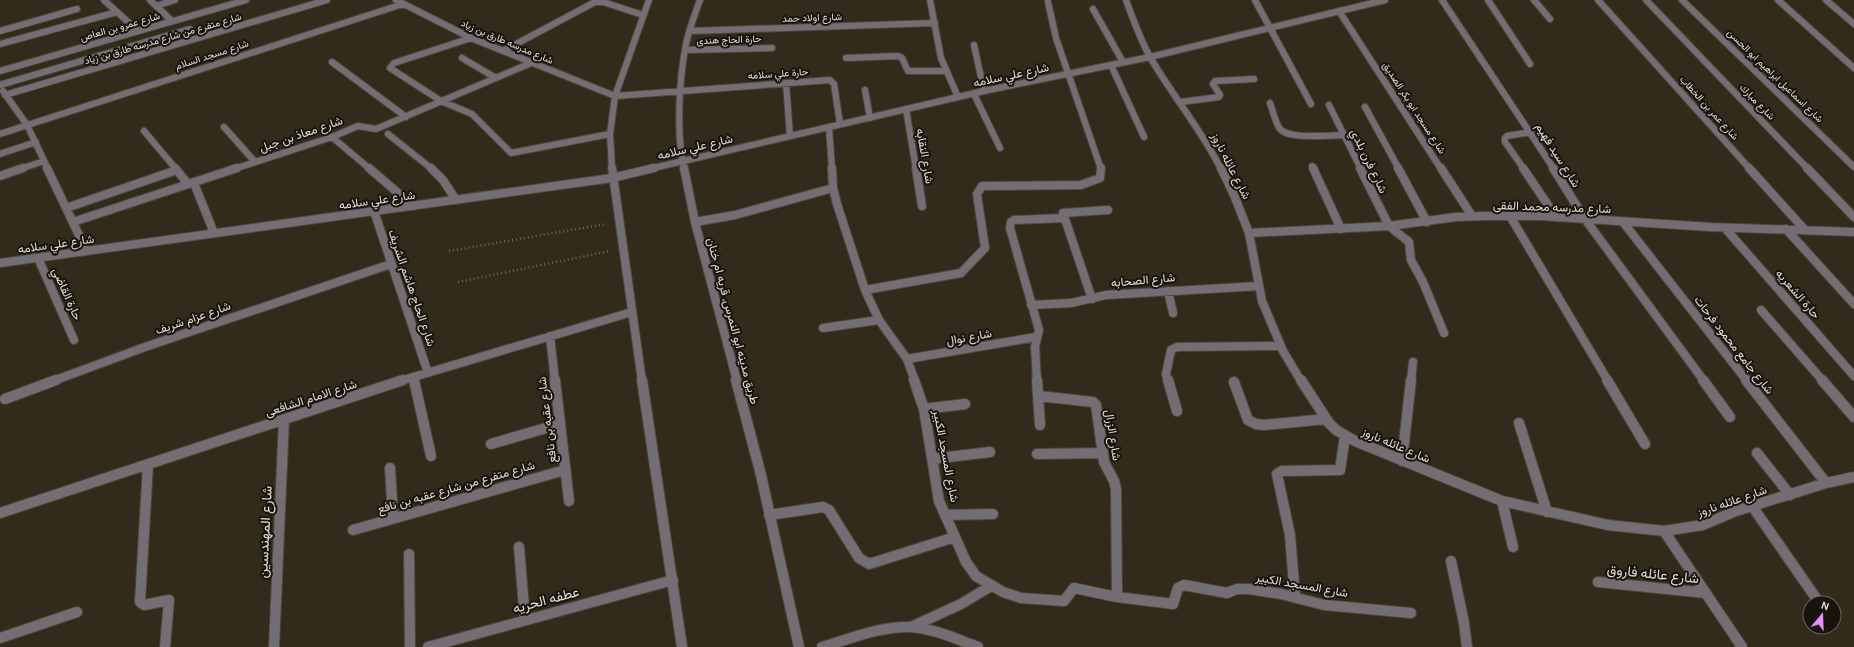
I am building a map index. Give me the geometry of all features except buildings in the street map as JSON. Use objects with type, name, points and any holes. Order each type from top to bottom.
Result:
[{"type":"street","points":[[104,0],[138,31]]},
{"type":"street","points":[[150,0],[172,21]]},
{"type":"street","points":[[156,6],[175,0]]},
{"type":"street","name":"شارع عمرو بن العاص","points":[[0,71],[246,0]]},
{"type":"street","name":"شارع متفرع من شارع مدرسه طارق بن زياد","points":[[5,95],[327,0]]},
{"type":"street","name":"شارع مدرسه طارق بن زياد","points":[[396,0],[471,38],[615,96]]},
{"type":"street","points":[[649,0],[615,96],[610,134],[612,178],[682,647]]},
{"type":"street","name":"طريق مدينه ابو النمرس, قريه ام خنان","points":[[700,0],[685,50],[680,115],[682,160],[695,222],[761,475],[799,647]]},
{"type":"street","points":[[930,0],[941,58],[958,97]]},
{"type":"street","name":"شارع عائله ناروز","points":[[1126,0],[1134,24],[1150,57],[1181,102],[1214,155],[1234,195],[1249,233],[1262,301],[1281,346],[1312,399],[1326,419],[1336,430],[1345,436],[1502,502],[1608,525],[1664,531],[1703,525],[1736,511],[1826,483],[1853,479]]},
{"type":"street","points":[[1255,0],[1311,104]]},
{"type":"street","name":"شارع علي سلامه","points":[[0,263],[612,178],[682,160],[984,91],[1150,57],[1269,27],[1386,0]]},
{"type":"street","name":"شارع سيد فهيم","points":[[1442,0],[1531,132],[1585,219],[1730,417]]},
{"type":"street","points":[[1488,0],[1530,64]]},
{"type":"street","points":[[1534,0],[1550,19]]},
{"type":"street","name":"شارع عمر بن الخطاب","points":[[1598,0],[1805,230]]},
{"type":"street","name":"شارع مبارك","points":[[1646,0],[1854,218]]},
{"type":"street","name":"شارع اسماعيل ابراهيم ابو الحسن","points":[[1682,0],[1854,167]]},
{"type":"street","points":[[1778,0],[1854,68]]},
{"type":"street","points":[[1826,0],[1854,24]]},
{"type":"street","points":[[503,51],[595,2],[602,2],[644,15]]},
{"type":"street","points":[[865,290],[961,273],[968,269],[972,260],[983,253],[985,248],[977,194],[982,186],[1081,185],[1093,182],[1100,178],[1101,168],[1056,38],[1048,2]]},
{"type":"street","name":"شارع مسجد السلام","points":[[0,134],[403,4]]},
{"type":"street","points":[[0,31],[78,9]]},
{"type":"street","points":[[1093,9],[1123,62]]},
{"type":"street","name":"شارع مسجد ابو بكر الصديق","points":[[1339,11],[1472,216]]},
{"type":"street","points":[[0,44],[117,12]]},
{"type":"street","name":"شارع اولاد حمد","points":[[690,31],[935,23]]},
{"type":"street","points":[[86,250],[36,142],[27,125],[5,95],[0,85],[190,29]]},
{"type":"street","points":[[471,38],[390,66],[390,68],[441,101],[472,114],[512,153],[610,134]]},
{"type":"street","points":[[974,45],[984,91]]},
{"type":"street","name":"حارة الحاج هندى","points":[[685,50],[772,48]]},
{"type":"street","points":[[846,58],[898,56],[902,58],[908,71],[946,71]]},
{"type":"street","points":[[462,58],[496,78]]},
{"type":"street","points":[[332,62],[406,117]]},
{"type":"street","name":"شارع معاذ بن جبل","points":[[73,222],[332,137],[360,125],[374,130],[531,63]]},
{"type":"street","points":[[1111,65],[1144,137]]},
{"type":"street","points":[[1181,102],[1219,97],[1220,95],[1213,84],[1215,81],[1254,79]]},
{"type":"street","name":"حارة علي سلامه","points":[[615,96],[826,80],[833,82],[840,124]]},
{"type":"street","points":[[786,83],[790,136]]},
{"type":"street","points":[[865,90],[870,118]]},
{"type":"street","points":[[974,94],[1000,148]]},
{"type":"street","points":[[1270,103],[1280,128],[1284,132],[1294,134],[1344,135]]},
{"type":"street","name":"شارع فرن بلدي","points":[[1329,105],[1388,226]]},
{"type":"street","points":[[1365,107],[1427,222]]},
{"type":"street","name":"شارع النقابه","points":[[906,109],[922,206]]},
{"type":"street","points":[[224,127],[255,162]]},
{"type":"street","name":"شارع المسجد الكبير","points":[[829,127],[833,188],[865,290],[879,320],[907,359],[924,409],[939,501],[969,567],[976,576],[991,586],[1021,598],[1040,600],[1064,601],[1068,597],[1070,591],[1074,588],[1117,597],[1172,604],[1175,601],[1178,588],[1184,585],[1220,593],[1249,589],[1295,597],[1324,605],[1411,613]]},
{"type":"street","points":[[144,131],[191,184],[214,233]]},
{"type":"street","points":[[1531,132],[1507,136],[1505,142],[1556,217]]},
{"type":"street","points":[[388,134],[438,174],[456,200]]},
{"type":"street","points":[[332,137],[413,206]]},
{"type":"street","points":[[0,154],[36,142]]},
{"type":"street","points":[[0,176],[44,161]]},
{"type":"street","points":[[1312,166],[1341,229]]},
{"type":"street","points":[[66,208],[177,170]]},
{"type":"street","points":[[695,222],[735,215],[833,188]]},
{"type":"street","points":[[1092,299],[1063,213],[1066,211],[1108,210]]},
{"type":"street","name":"شارع الحاج هاشم الشريف","points":[[374,212],[428,373]]},
{"type":"street","name":"شارع مدرسه محمد الفقى","points":[[1249,233],[1388,226],[1472,216],[1556,217],[1724,228],[1850,232]]},
{"type":"street","points":[[1510,216],[1645,444]]},
{"type":"street","points":[[1040,425],[1035,347],[1036,337],[1039,330],[1010,228],[1011,222],[1014,220],[1064,218]]},
{"type":"street","name":"شارع جامع محمود فرحات","points":[[1623,222],[1826,483]]},
{"type":"street","points":[[1388,226],[1409,242],[1411,260],[1423,282],[1444,333]]},
{"type":"street","name":"حارة الشعريه","points":[[1724,228],[1854,376]]},
{"type":"street","points":[[1786,229],[1854,304]]},
{"type":"street","points":[[1850,232],[1854,240]]},
{"type":"street","name":"حارة القاضي","points":[[38,258],[74,340]]},
{"type":"street","name":"شارع عزام شريف","points":[[5,399],[160,342],[391,264]]},
{"type":"street","name":"شارع الصحابه","points":[[1031,305],[1071,303],[1106,296],[1259,286]]},
{"type":"street","points":[[1168,291],[1173,313]]},
{"type":"street","points":[[1761,310],[1854,417]]},
{"type":"street","name":"شارع الامام الشافعى","points":[[0,513],[413,377],[632,312]]},
{"type":"street","points":[[823,328],[879,320]]},
{"type":"street","name":"شارع عقبه بن نافع","points":[[550,336],[569,500]]},
{"type":"street","name":"شارع نوال","points":[[907,359],[1036,337]]},
{"type":"street","points":[[1177,411],[1166,374],[1171,350],[1177,347],[1281,346]]},
{"type":"street","points":[[1402,461],[1413,362]]},
{"type":"street","points":[[413,377],[431,456]]},
{"type":"street","points":[[1234,382],[1248,420],[1256,424],[1264,425],[1326,419]]},
{"type":"street","name":"شارع الزرال","points":[[1039,396],[1092,402],[1096,405],[1104,462],[1116,489],[1117,597]]},
{"type":"street","points":[[924,409],[965,404]]},
{"type":"street","name":"شارع المهندسين","points":[[274,647],[284,419]]},
{"type":"street","points":[[1519,423],[1546,512]]},
{"type":"street","points":[[491,444],[560,424]]},
{"type":"street","points":[[1295,597],[1295,563],[1291,532],[1278,474],[1282,471],[1340,470],[1345,436]]},
{"type":"street","points":[[932,459],[990,452]]},
{"type":"street","points":[[1037,454],[1102,453]]},
{"type":"street","points":[[1758,453],[1790,495]]},
{"type":"street","points":[[148,464],[140,602],[144,605],[169,600],[166,647]]},
{"type":"street","points":[[390,468],[393,518]]},
{"type":"street","name":"شارع متفرع من شارع عقبه بن نافع","points":[[353,530],[565,470]]},
{"type":"street","points":[[1502,502],[1513,548]]},
{"type":"street","points":[[1752,506],[1814,595]]},
{"type":"street","points":[[769,515],[823,507],[829,510],[859,558],[869,564],[955,537]]},
{"type":"street","points":[[945,515],[993,514]]},
{"type":"street","points":[[1664,531],[1742,647]]},
{"type":"street","points":[[519,547],[525,620]]},
{"type":"street","points":[[410,554],[410,647]]},
{"type":"street","points":[[1451,561],[1464,622],[1467,647]]},
{"type":"street","name":"عطفه الحريه","points":[[428,647],[673,580]]},
{"type":"street","name":"شارع عائله فاروق","points":[[1598,582],[1706,593]]},
{"type":"street","points":[[910,627],[961,604],[991,586]]},
{"type":"street","points":[[0,638],[77,612]]},
{"type":"street","points":[[822,647],[897,628],[910,627],[932,632],[978,647]]},
{"type":"path","points":[[449,251],[619,222]]},
{"type":"path","points":[[458,282],[623,249]]}]
